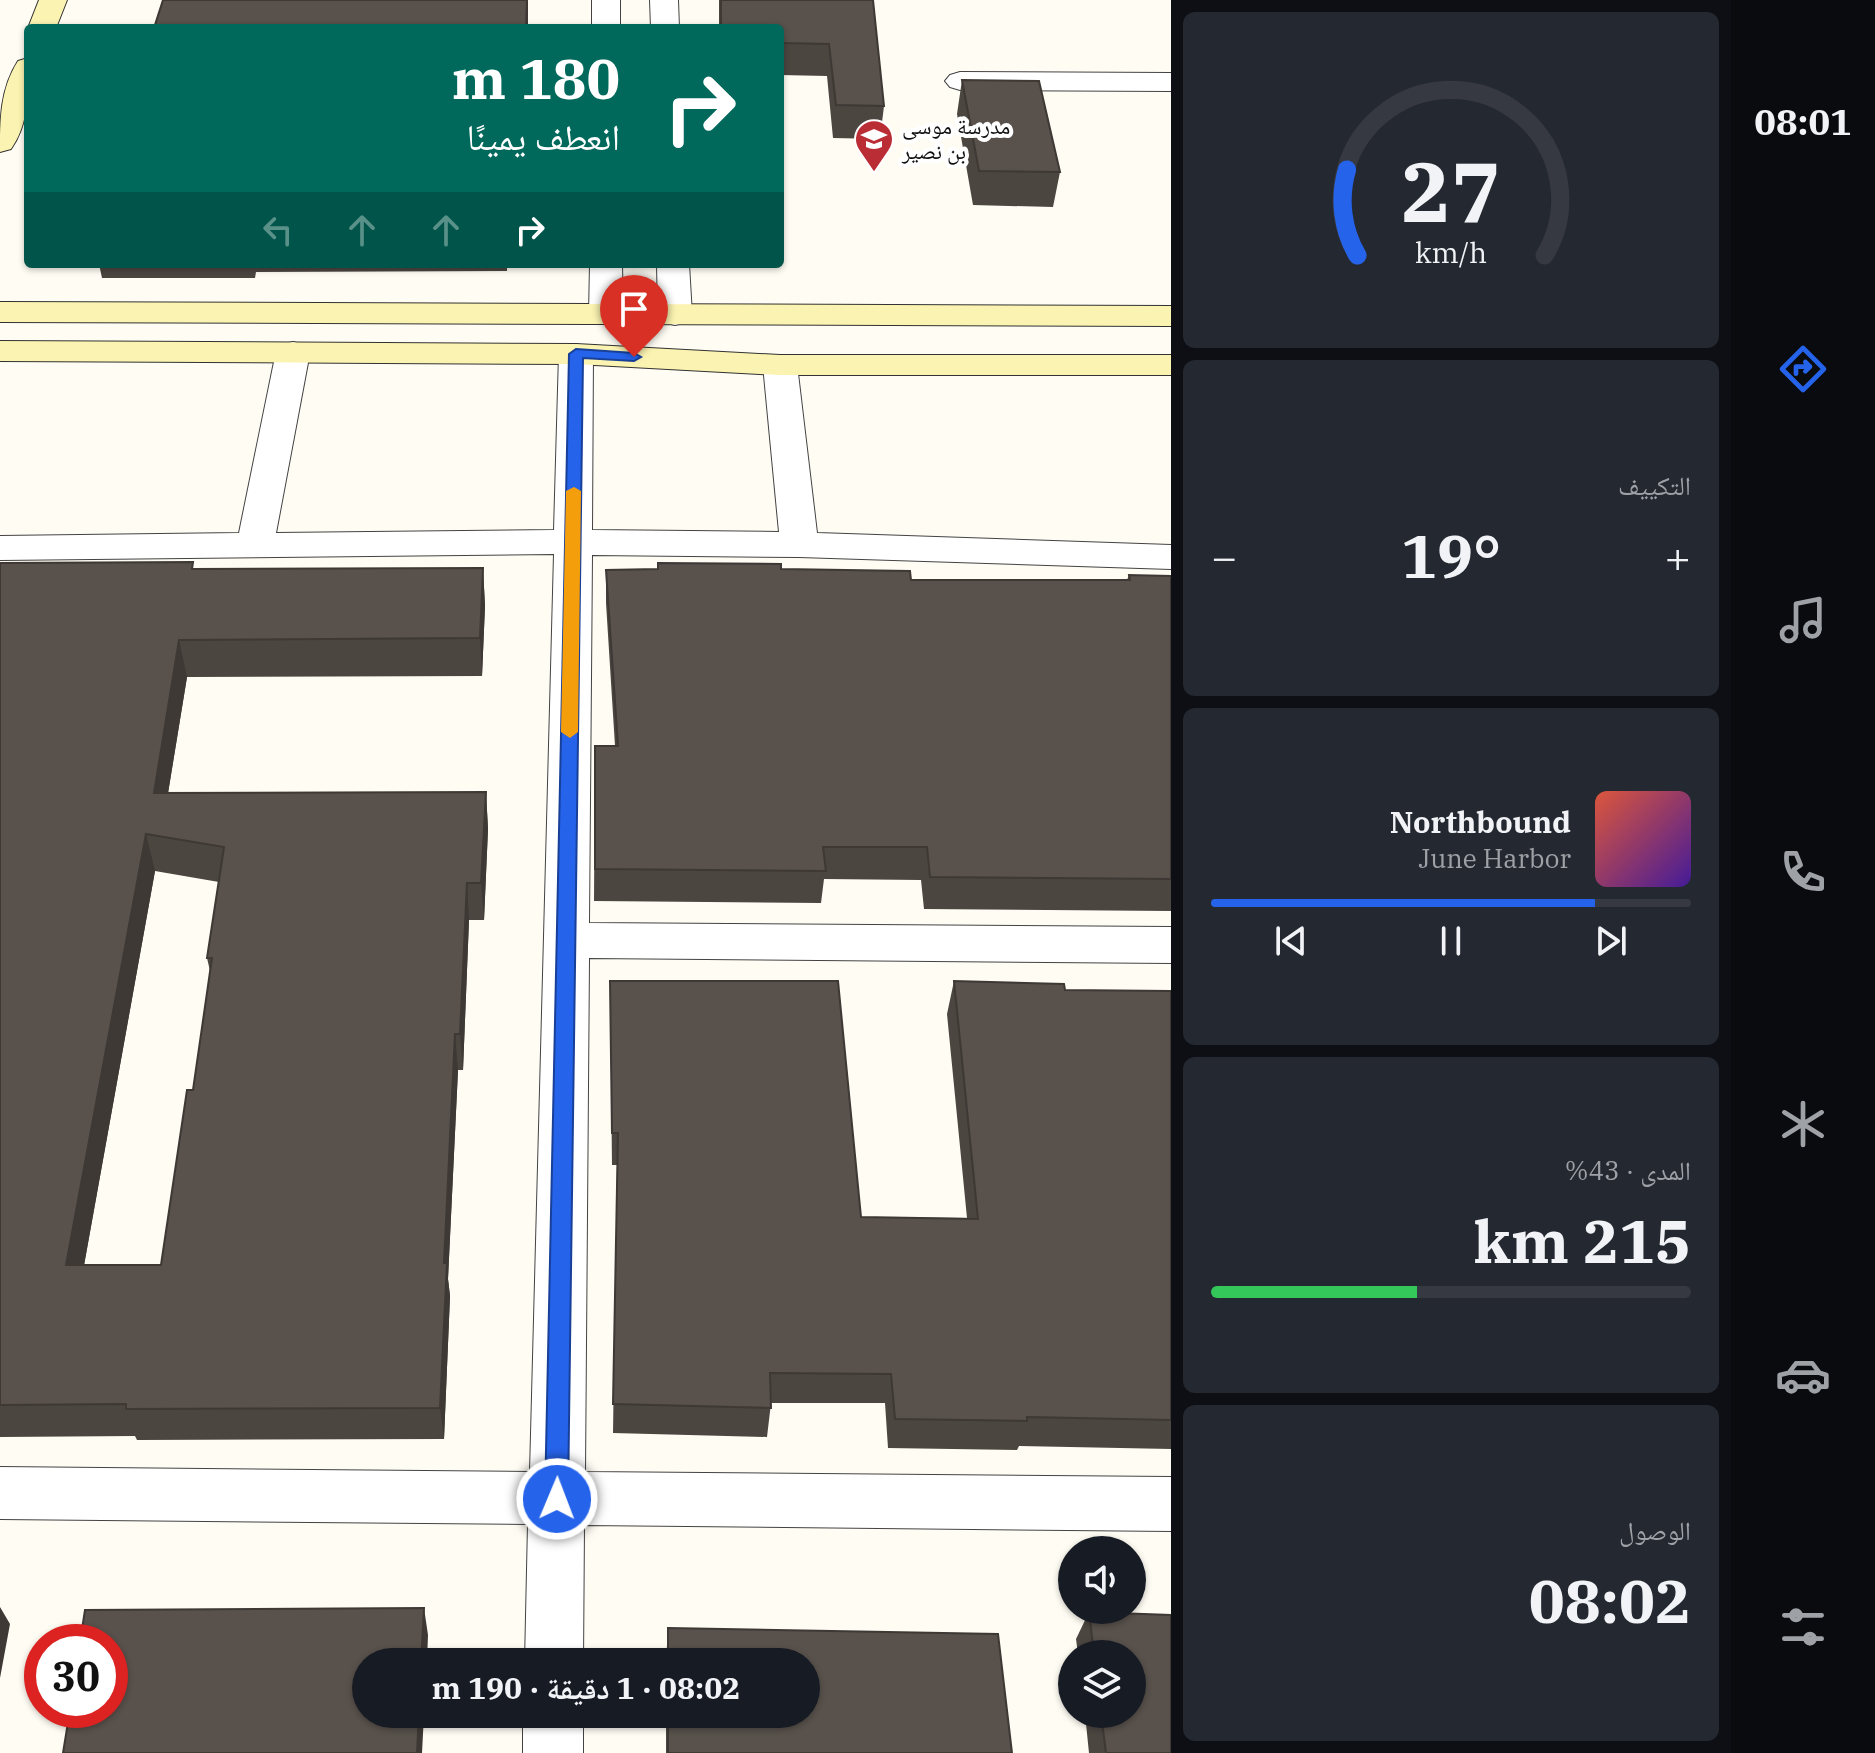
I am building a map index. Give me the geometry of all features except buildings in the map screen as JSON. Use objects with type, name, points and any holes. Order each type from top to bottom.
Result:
[{"type":"street","points":[[44,24],[53,0]]},
{"type":"street","points":[[606,0],[606,24]]},
{"type":"street","points":[[664,0],[665,24]]},
{"type":"street","points":[[0,143],[24,78]]},
{"type":"street","points":[[960,81],[1171,82]]},
{"type":"street","points":[[606,268],[606,314]]},
{"type":"street","points":[[673,268],[675,315]]},
{"type":"street","points":[[0,312],[1171,316]]},
{"type":"street","points":[[0,351],[576,354],[780,365],[1171,365]]},
{"type":"street","points":[[255,546],[293,352]]},
{"type":"street","points":[[554,1648],[576,354]]},
{"type":"street","points":[[780,365],[799,545]]},
{"type":"street","points":[[0,548],[573,542],[799,545],[1171,557]]},
{"type":"street","points":[[566,940],[1171,945]]},
{"type":"street","points":[[0,1493],[1171,1504]]},
{"type":"street","points":[[553,1728],[553,1753]]},
{"type":"slow traffic","points":[[570,732],[574,491]]},
{"type":"place","name":"مدرسة موسى بن نصير","points":[[874,173]]},
{"type":"route","points":[[557,1499],[576,354],[634,357]]}]
